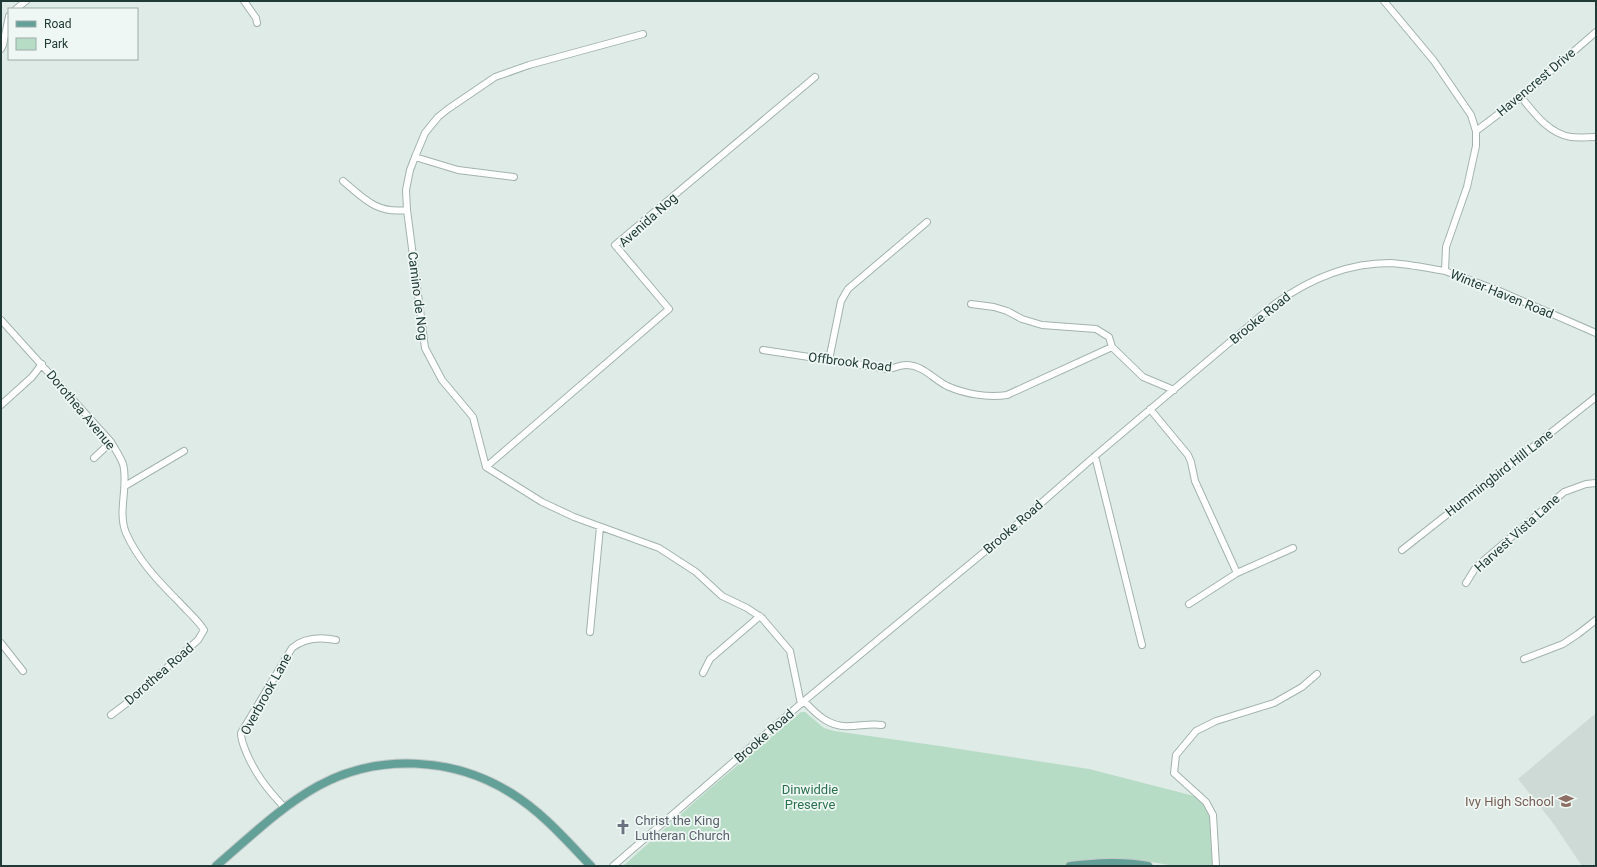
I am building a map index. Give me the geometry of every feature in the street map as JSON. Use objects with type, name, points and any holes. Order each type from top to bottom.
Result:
[{"type":"main road","points":[[216,866],[284,807],[318,786],[348,772],[408,763],[441,765],[480,777],[511,793],[550,822],[591,866]]},
{"type":"main road","points":[[1070,866],[1103,862],[1148,866]]},
{"type":"street","points":[[17,8],[26,1]]},
{"type":"street","points":[[244,1],[256,18],[257,23]]},
{"type":"street","name":"Winter Haven Road","points":[[1384,1],[1439,67],[1471,115],[1476,131],[1476,146],[1467,187],[1446,247],[1445,271],[1497,290],[1596,333]]},
{"type":"street","points":[[1,50],[8,21]]},
{"type":"street","name":"Havencrest Drive","points":[[1476,131],[1520,97],[1596,32]]},
{"type":"street","name":"Camino de Nog","points":[[486,467],[473,417],[442,380],[424,348],[407,210],[406,190],[410,170],[425,133],[438,118],[448,109],[495,77],[529,65],[643,34]]},
{"type":"street","name":"Avenida Nog","points":[[486,467],[669,309],[615,245],[815,77]]},
{"type":"street","points":[[1520,97],[1549,128],[1556,132],[1569,137],[1596,137]]},
{"type":"street","points":[[415,157],[458,170],[514,177]]},
{"type":"street","points":[[344,181],[366,202],[374,206],[384,210],[407,210]]},
{"type":"street","points":[[829,360],[841,301],[848,288],[927,222]]},
{"type":"street","name":"Brooke Road","points":[[613,866],[803,702],[1000,539],[1150,409],[1275,304],[1310,282],[1333,273],[1363,266],[1389,263],[1445,271]]},
{"type":"street","points":[[972,304],[994,307],[1007,311],[1022,319],[1042,325],[1096,330],[1110,337],[1112,346],[1143,377],[1174,390]]},
{"type":"street","name":"Dorothea Avenue","points":[[1,320],[111,442],[123,465],[125,486],[123,520],[126,532],[132,545],[152,573],[204,630]]},
{"type":"street","name":"Offbrook Road","points":[[763,350],[888,369],[906,365],[927,372],[947,385],[969,393],[996,397],[1007,396],[1112,346]]},
{"type":"street","points":[[1,405],[28,381],[42,364]]},
{"type":"street","name":"Hummingbird Hill Lane","points":[[1402,550],[1596,397]]},
{"type":"street","points":[[1150,409],[1188,455],[1195,481],[1237,573]]},
{"type":"street","points":[[94,458],[111,442]]},
{"type":"street","points":[[125,486],[184,451]]},
{"type":"street","points":[[1095,456],[1142,645]]},
{"type":"street","points":[[486,467],[542,502],[574,517],[659,548],[696,572],[722,596],[760,616],[790,651],[803,702],[826,721],[847,727],[876,724],[882,725]]},
{"type":"street","name":"Harvest Vista Lane","points":[[1466,583],[1476,567],[1564,492],[1586,484],[1596,483]]},
{"type":"street","points":[[590,632],[600,527]]},
{"type":"street","points":[[1189,604],[1237,573],[1293,548]]},
{"type":"street","points":[[703,673],[710,659],[760,616]]},
{"type":"street","points":[[1524,659],[1562,644],[1596,620]]},
{"type":"street","name":"Dorothea Road","points":[[111,715],[127,703],[198,640],[204,630]]},
{"type":"street","name":"Overbrook Lane","points":[[284,807],[266,788],[254,770],[241,740],[241,733],[292,648],[299,643],[308,640],[321,638],[336,640]]},
{"type":"street","points":[[1,643],[23,671]]},
{"type":"street","points":[[1216,866],[1213,814],[1206,802],[1174,773],[1176,755],[1190,737],[1203,727],[1216,721],[1254,711],[1274,703],[1302,686],[1317,674]]},
{"type":"shaded area","name":"Ivy High School","points":[[1596,713],[1596,866],[1582,866],[1553,823],[1518,779]]},
{"type":"green space","name":"Dinwiddie Preserve","points":[[801,712],[805,712],[824,728],[834,731],[1089,769],[1198,797],[1209,810],[1216,824],[1213,866],[1175,866],[1139,860],[1104,858],[1049,866],[623,866],[707,791]]},
{"type":"place","name":"Ivy High School","points":[[1566,801]]},
{"type":"place","name":"Christ the King Lutheran Church","points":[[623,827]]}]
